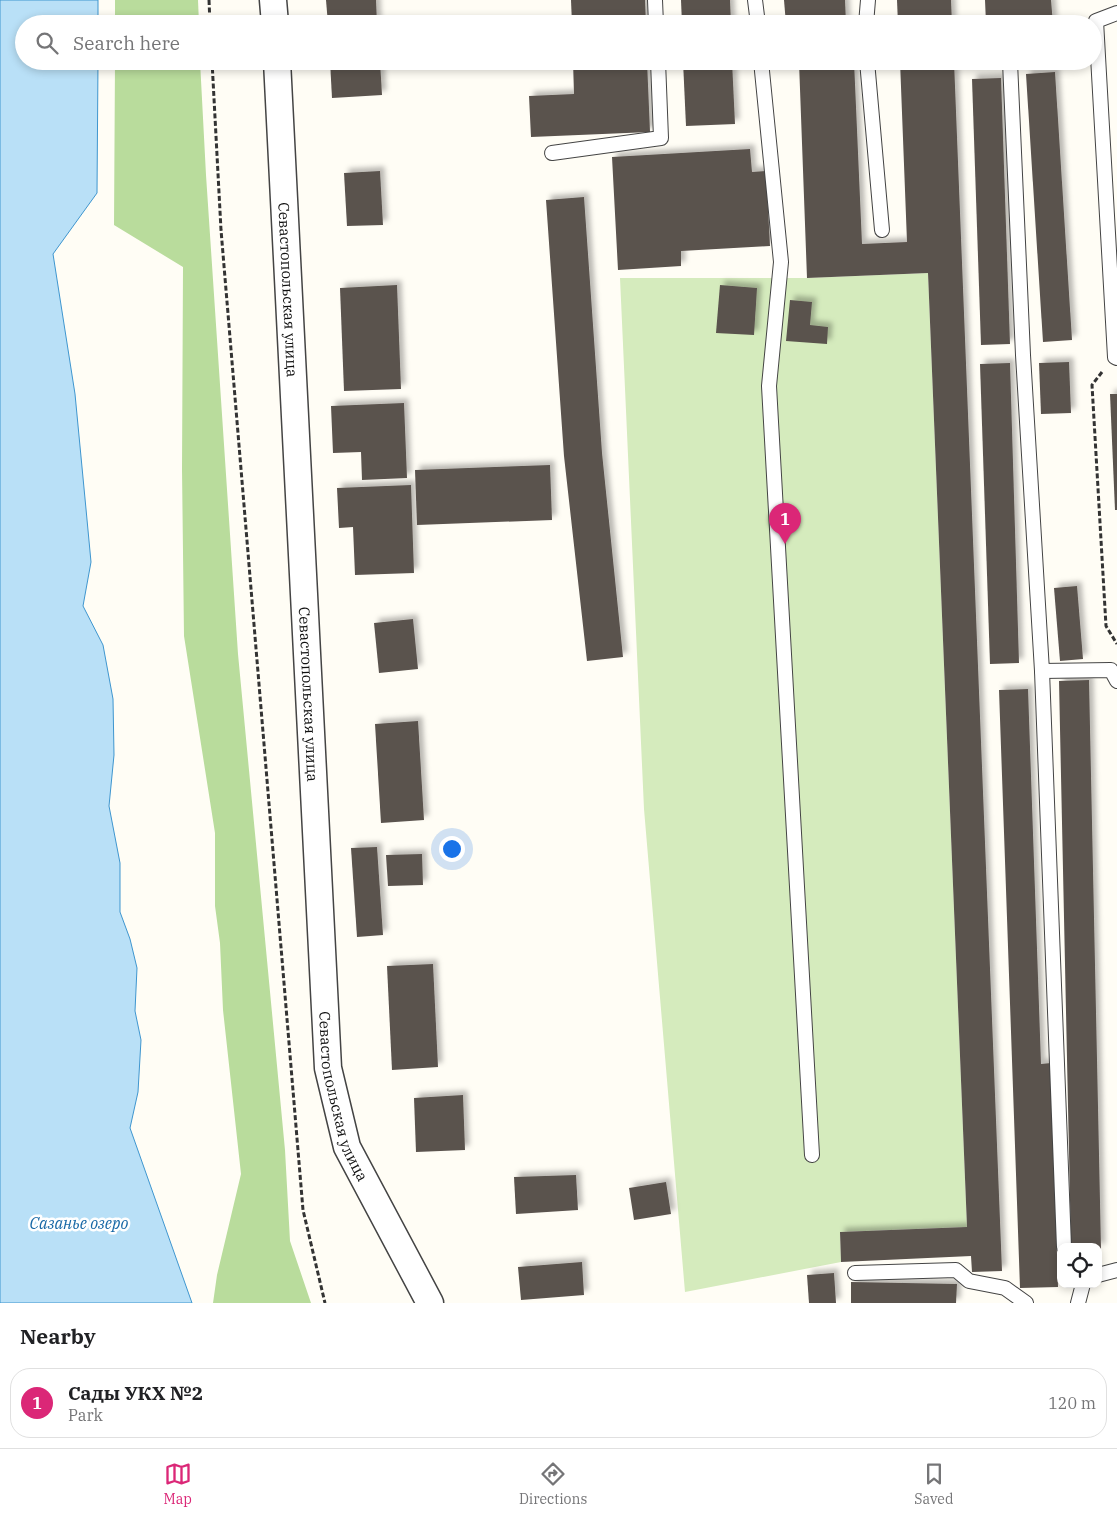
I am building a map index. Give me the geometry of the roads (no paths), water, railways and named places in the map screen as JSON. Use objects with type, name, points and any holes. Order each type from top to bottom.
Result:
[{"type":"street","points":[[273,0],[274,15]]},
{"type":"street","name":"Севастопольская улица","points":[[276,70],[328,1068],[347,1147],[430,1303]]},
{"type":"lane","points":[[655,0],[656,15]]},
{"type":"lane","points":[[755,0],[757,15]]},
{"type":"lane","points":[[867,15],[868,0]]},
{"type":"lane","points":[[1102,19],[1117,13]]},
{"type":"lane","points":[[552,153],[661,138],[658,70]]},
{"type":"lane","points":[[762,70],[781,262],[770,386],[812,1155]]},
{"type":"lane","points":[[868,70],[882,230]]},
{"type":"lane","points":[[1010,70],[1023,355],[1042,671],[1064,1243]]},
{"type":"lane","points":[[1097,70],[1116,358]]},
{"type":"lane","points":[[1042,671],[1111,670],[1117,681]]},
{"type":"lane","points":[[855,1273],[956,1270],[969,1281],[1005,1288],[1026,1303]]},
{"type":"lane","points":[[1102,1274],[1117,1270]]},
{"type":"lane","points":[[1078,1303],[1082,1288]]},
{"type":"water","name":"Сазанье озеро","points":[[0,0],[98,0],[98,15],[15,15],[15,70],[98,70],[97,193],[53,254],[75,394],[91,562],[83,606],[103,645],[113,699],[114,755],[109,806],[120,863],[120,912],[130,939],[137,968],[135,1011],[141,1040],[138,1092],[130,1128],[192,1303],[0,1303]]},
{"type":"place","name":"Сады УКХ №2","points":[[785,544]]}]
